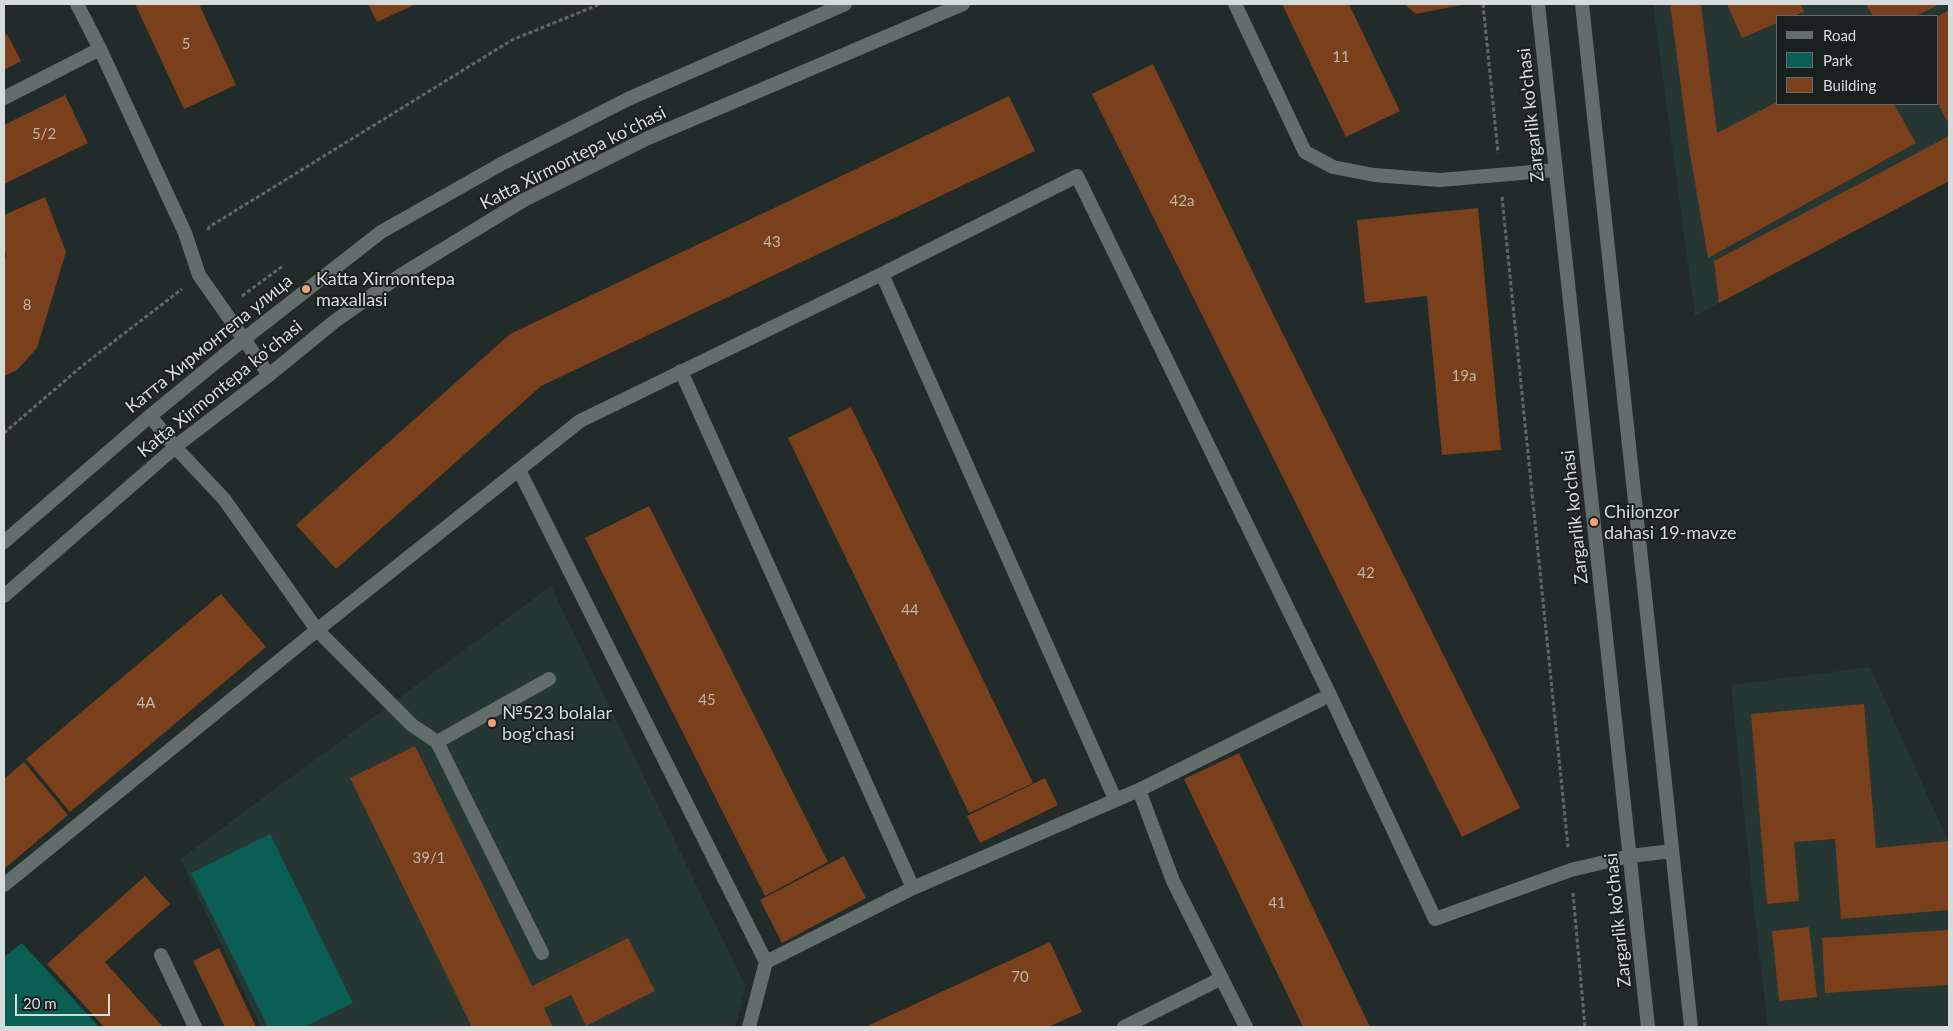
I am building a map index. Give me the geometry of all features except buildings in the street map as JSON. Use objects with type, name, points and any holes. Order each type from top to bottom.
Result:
[{"type":"main road","points":[[77,4],[100,48],[185,233],[199,275],[269,375]]},
{"type":"main road","name":"Katta Xirmontepa koʻchasi","points":[[503,163],[628,99],[845,4]]},
{"type":"main road","name":"Katta Xirmontepa koʻchasi","points":[[4,596],[175,447],[269,375],[335,321],[401,275],[524,200],[648,138],[963,4]]},
{"type":"main road","points":[[1236,4],[1305,152],[1333,167],[1374,174],[1440,180],[1556,170]]},
{"type":"main road","name":"Zargarlik ko'chasi","points":[[1538,4],[1648,1027]]},
{"type":"main road","points":[[1582,4],[1691,1027]]},
{"type":"main road","points":[[4,98],[100,48]]},
{"type":"main road","name":"Катта Хирмонтепа улица","points":[[4,542],[150,416],[244,339],[381,232],[503,163]]},
{"type":"main road","points":[[4,884],[580,420],[882,274],[1077,176],[1330,695],[1434,919],[1571,870],[1630,856],[1672,851]]},
{"type":"main road","points":[[882,274],[1115,800]]},
{"type":"main road","points":[[681,371],[913,888]]},
{"type":"main road","points":[[150,416],[175,447],[224,499],[317,630],[412,725],[437,742],[542,952]]},
{"type":"main road","points":[[519,470],[766,962],[749,1027]]},
{"type":"main road","points":[[437,742],[549,679]]},
{"type":"main road","points":[[766,962],[913,888],[1139,790],[1330,695]]},
{"type":"main road","points":[[1139,790],[1173,881],[1246,1027]]},
{"type":"main road","points":[[161,955],[196,1027]]},
{"type":"main road","points":[[1124,1027],[1222,978]]},
{"type":"path","points":[[207,237],[209,227],[512,40],[600,4]]},
{"type":"path","points":[[1483,4],[1571,870],[1585,1027]]},
{"type":"path","points":[[224,309],[284,265]]},
{"type":"path","points":[[4,433],[82,366],[199,275]]},
{"type":"shaded area","points":[[1653,4],[1949,4],[1949,181],[1695,316]]},
{"type":"shaded area","name":"№523 bolalar bog'chasi","points":[[551,586],[746,987],[735,1027],[261,1027],[180,859]]},
{"type":"shaded area","points":[[1870,667],[1949,843],[1949,1027],[1768,1027],[1731,685]]},
{"type":"green space","points":[[270,834],[353,1003],[304,1027],[268,1027],[191,873]]},
{"type":"green space","points":[[22,943],[99,1027],[4,1027],[4,957]]},
{"type":"place","name":"Katta Xirmontepa maxallasi","points":[[306,289]]},
{"type":"place","name":"Chilonzor dahasi 19-mavze","points":[[1594,522]]},
{"type":"place","name":"№523 bolalar bog'chasi","points":[[492,723]]}]
